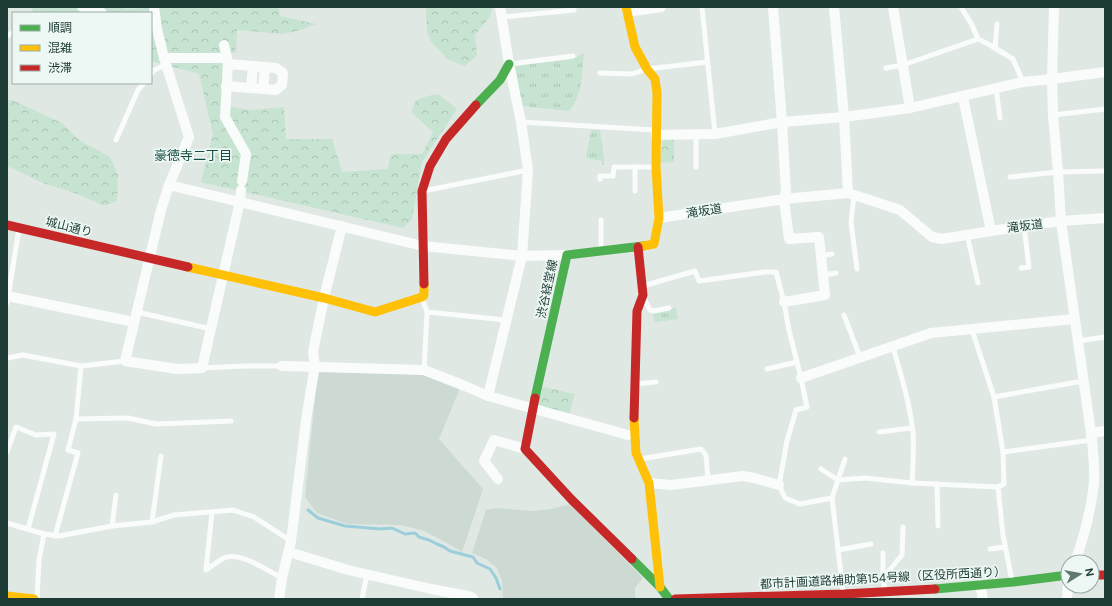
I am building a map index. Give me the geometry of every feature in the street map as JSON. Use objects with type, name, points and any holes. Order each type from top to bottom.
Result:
[{"type":"street","points":[[82,7],[99,12]]},
{"type":"street","points":[[154,7],[154,28],[188,137],[161,210],[125,361],[177,369],[202,368],[240,201],[246,154],[225,117],[228,61],[224,45]]},
{"type":"street","points":[[626,9],[661,7]]},
{"type":"street","points":[[773,7],[782,122],[786,192],[784,199],[789,239],[819,237],[825,295],[784,302]]},
{"type":"street","points":[[834,7],[851,195]]},
{"type":"street","points":[[892,7],[910,108]]},
{"type":"street","points":[[1054,7],[1052,79],[1053,115],[1061,221],[1094,465],[1094,482],[1087,521],[1078,554]]},
{"type":"street","name":"渋谷経堂線","points":[[525,449],[567,255],[654,244],[659,218],[656,167],[657,93],[655,79],[635,48],[626,9]]},
{"type":"street","points":[[488,396],[522,256],[528,170],[501,12]]},
{"type":"street","points":[[165,61],[228,61],[253,66],[276,68],[283,73],[282,85],[276,90],[226,86]]},
{"type":"street","points":[[422,297],[424,294],[422,191],[430,166],[446,139],[500,80],[509,64]]},
{"type":"street","points":[[251,88],[253,66]]},
{"type":"street","points":[[263,89],[265,67]]},
{"type":"street","points":[[656,133],[715,134],[782,122],[844,117],[910,108],[1023,82],[1105,72]]},
{"type":"street","points":[[963,97],[991,231]]},
{"type":"street","points":[[169,185],[423,246],[522,256],[567,255]]},
{"type":"street","name":"滝坂道","points":[[659,218],[784,199],[851,195],[900,210],[932,237],[942,239],[1061,221],[1105,218]]},
{"type":"street","name":"城山通り","points":[[7,225],[324,298],[375,312],[422,297]]},
{"type":"street","points":[[278,599],[291,541],[307,414],[315,366],[313,352],[324,298],[342,226]]},
{"type":"street","points":[[638,247],[643,291],[630,305],[632,384],[638,456]]},
{"type":"street","points":[[7,298],[134,322]]},
{"type":"street","points":[[801,378],[931,333],[1074,319]]},
{"type":"street","points":[[282,366],[424,370],[488,396],[628,435]]},
{"type":"street","points":[[632,384],[628,435],[649,483],[660,587]]},
{"type":"street","points":[[1091,436],[1105,431]]},
{"type":"street","points":[[498,479],[484,460],[494,440],[525,449],[571,498],[660,587],[669,599]]},
{"type":"street","points":[[1094,465],[1105,465]]},
{"type":"street","points":[[649,483],[671,485],[743,476],[778,485]]},
{"type":"street","points":[[289,552],[348,570],[473,598]]},
{"type":"street","name":"都市計画道路補助第154号線（区役所西通り）","points":[[675,599],[822,597],[844,594],[871,596],[885,592],[921,595],[980,585],[1060,576]]},
{"type":"street","points":[[980,585],[983,599]]},
{"type":"street","points":[[7,596],[35,599]]},
{"type":"lane","points":[[501,12],[574,10],[574,7]]},
{"type":"lane","points":[[702,7],[715,134]]},
{"type":"lane","points":[[961,7],[972,25],[978,39],[1013,59],[1023,82]]},
{"type":"lane","points":[[995,48],[998,24]]},
{"type":"lane","points":[[886,68],[903,65],[978,39]]},
{"type":"lane","points":[[509,64],[573,56]]},
{"type":"lane","points":[[152,72],[165,61]]},
{"type":"lane","points":[[600,73],[632,74],[648,69],[707,62]]},
{"type":"lane","points":[[116,140],[138,90],[143,84]]},
{"type":"lane","points":[[996,88],[1000,118]]},
{"type":"lane","points":[[1053,115],[1105,109]]},
{"type":"lane","points":[[521,122],[656,133]]},
{"type":"lane","points":[[696,134],[696,167]]},
{"type":"lane","points":[[600,180],[600,176],[614,176],[614,167],[656,167]]},
{"type":"lane","points":[[635,167],[635,191]]},
{"type":"lane","points":[[422,191],[528,170]]},
{"type":"lane","points":[[1010,176],[1105,170]]},
{"type":"lane","points":[[851,195],[851,222],[858,269]]},
{"type":"lane","points":[[601,220],[601,251]]},
{"type":"lane","points":[[1021,268],[1028,267],[1024,226]]},
{"type":"lane","points":[[7,298],[19,228]]},
{"type":"lane","points":[[967,235],[978,283]]},
{"type":"lane","points":[[821,256],[832,254]]},
{"type":"lane","points":[[669,308],[654,311],[650,310],[643,291],[695,271],[699,281],[765,272],[776,272],[807,407],[796,410],[787,441],[778,485],[785,498],[800,504],[832,498]]},
{"type":"lane","points":[[823,275],[836,273]]},
{"type":"lane","points":[[422,297],[427,312],[424,370]]},
{"type":"lane","points":[[137,312],[211,329]]},
{"type":"lane","points":[[427,312],[506,320]]},
{"type":"lane","points":[[844,315],[860,357]]},
{"type":"lane","points":[[821,469],[838,480],[866,478],[912,483],[998,487],[1004,484],[1003,452],[994,396],[972,330]]},
{"type":"lane","points":[[1078,341],[1105,337]]},
{"type":"lane","points":[[893,347],[903,384],[912,428],[914,457],[912,483]]},
{"type":"lane","points":[[7,358],[23,355],[81,366],[125,361]]},
{"type":"lane","points":[[768,369],[797,362]]},
{"type":"lane","points":[[55,536],[78,453],[68,450],[76,419],[81,366]]},
{"type":"lane","points":[[202,368],[282,366]]},
{"type":"lane","points":[[994,396],[1083,381]]},
{"type":"lane","points":[[632,384],[656,382]]},
{"type":"lane","points":[[76,419],[128,418],[156,424],[230,421]]},
{"type":"lane","points":[[7,452],[16,426],[36,435],[54,434],[28,529]]},
{"type":"lane","points":[[879,432],[912,428]]},
{"type":"lane","points":[[1003,452],[1091,436]]},
{"type":"lane","points":[[638,456],[701,449],[706,455],[708,480]]},
{"type":"lane","points":[[152,522],[161,456]]},
{"type":"lane","points":[[844,594],[832,498],[845,459]]},
{"type":"lane","points":[[937,484],[938,526]]},
{"type":"lane","points":[[998,487],[1003,535],[1013,582]]},
{"type":"lane","points":[[112,526],[116,495]]},
{"type":"lane","points":[[7,523],[44,534],[59,536],[112,526],[152,522],[174,515],[233,510],[254,517],[291,541]]},
{"type":"lane","points":[[212,512],[206,570],[224,558],[233,556],[254,563],[282,578]]},
{"type":"lane","points":[[883,578],[902,555],[903,527]]},
{"type":"lane","points":[[35,599],[39,560],[44,534]]},
{"type":"lane","points":[[838,550],[871,544]]},
{"type":"lane","points":[[990,549],[1006,547]]},
{"type":"lane","points":[[883,553],[883,578],[885,592]]},
{"type":"lane","points":[[362,599],[367,574]]},
{"type":"shaded area","points":[[318,369],[429,375],[460,388],[439,439],[483,489],[462,552],[422,530],[399,525],[347,524],[317,513],[305,497]]},
{"type":"shaded area","points":[[570,504],[643,578],[635,588],[635,599],[503,599],[502,581],[497,568],[486,559],[472,553],[486,510],[496,508],[533,511],[551,509]]},
{"type":"green space","points":[[32,7],[122,7],[127,9],[161,7],[279,7],[280,16],[316,24],[301,30],[283,34],[237,30],[236,52],[223,55],[221,105],[250,110],[284,107],[286,139],[332,139],[342,172],[388,169],[390,157],[393,154],[422,154],[433,132],[411,112],[416,100],[438,94],[457,109],[422,162],[412,219],[403,228],[201,182],[213,134],[199,74],[152,61],[152,12],[33,12]]},
{"type":"green space","points":[[426,7],[493,7],[489,18],[475,35],[477,55],[465,66],[449,60],[431,42],[427,32]]},
{"type":"green space","points":[[584,53],[579,91],[574,105],[569,111],[522,106],[515,66],[573,59]]},
{"type":"green space","points":[[7,100],[12,100],[62,123],[79,140],[110,157],[118,175],[117,201],[104,206],[78,194],[43,183],[7,166]]},
{"type":"green space","points":[[591,130],[600,130],[604,165],[602,165],[602,161],[586,158]]},
{"type":"green space","points":[[663,139],[674,139],[674,162],[660,163]]},
{"type":"green space","points":[[676,308],[678,319],[655,322],[653,315],[656,311]]},
{"type":"green space","points":[[539,386],[575,394],[569,416],[535,407]]},
{"type":"waterway","points":[[308,510],[318,518],[345,526],[381,529],[392,528],[405,534],[415,533],[419,537],[429,540],[450,551],[473,557],[477,563],[490,569],[496,578],[500,589]]},
{"type":"traffic: fast","points":[[476,105],[500,80],[509,64]]},
{"type":"traffic: fast","points":[[535,398],[567,255],[643,246]]},
{"type":"traffic: fast","points":[[632,559],[660,587],[669,599]]},
{"type":"traffic: fast","points":[[935,589],[1060,576]]},
{"type":"traffic: slow","points":[[626,7],[635,47],[647,69],[655,79],[657,93],[656,167],[659,218],[654,244],[643,246]]},
{"type":"traffic: slow","points":[[188,267],[324,298],[375,312],[422,297],[424,295],[424,284]]},
{"type":"traffic: slow","points":[[634,418],[636,453],[649,483],[660,587]]},
{"type":"traffic: slow","points":[[7,596],[34,599]]},
{"type":"traffic: jam","points":[[424,284],[422,191],[430,166],[446,139],[476,105]]},
{"type":"traffic: jam","points":[[7,225],[188,267]]},
{"type":"traffic: jam","points":[[634,418],[637,311],[643,295],[638,247]]},
{"type":"traffic: jam","points":[[535,398],[525,449],[571,499],[632,559]]},
{"type":"traffic: jam","points":[[1100,575],[1105,575]]},
{"type":"traffic: jam","points":[[675,599],[844,594],[935,589]]},
{"type":"district","name":"豪徳寺二丁目","points":[[193,155]]}]
